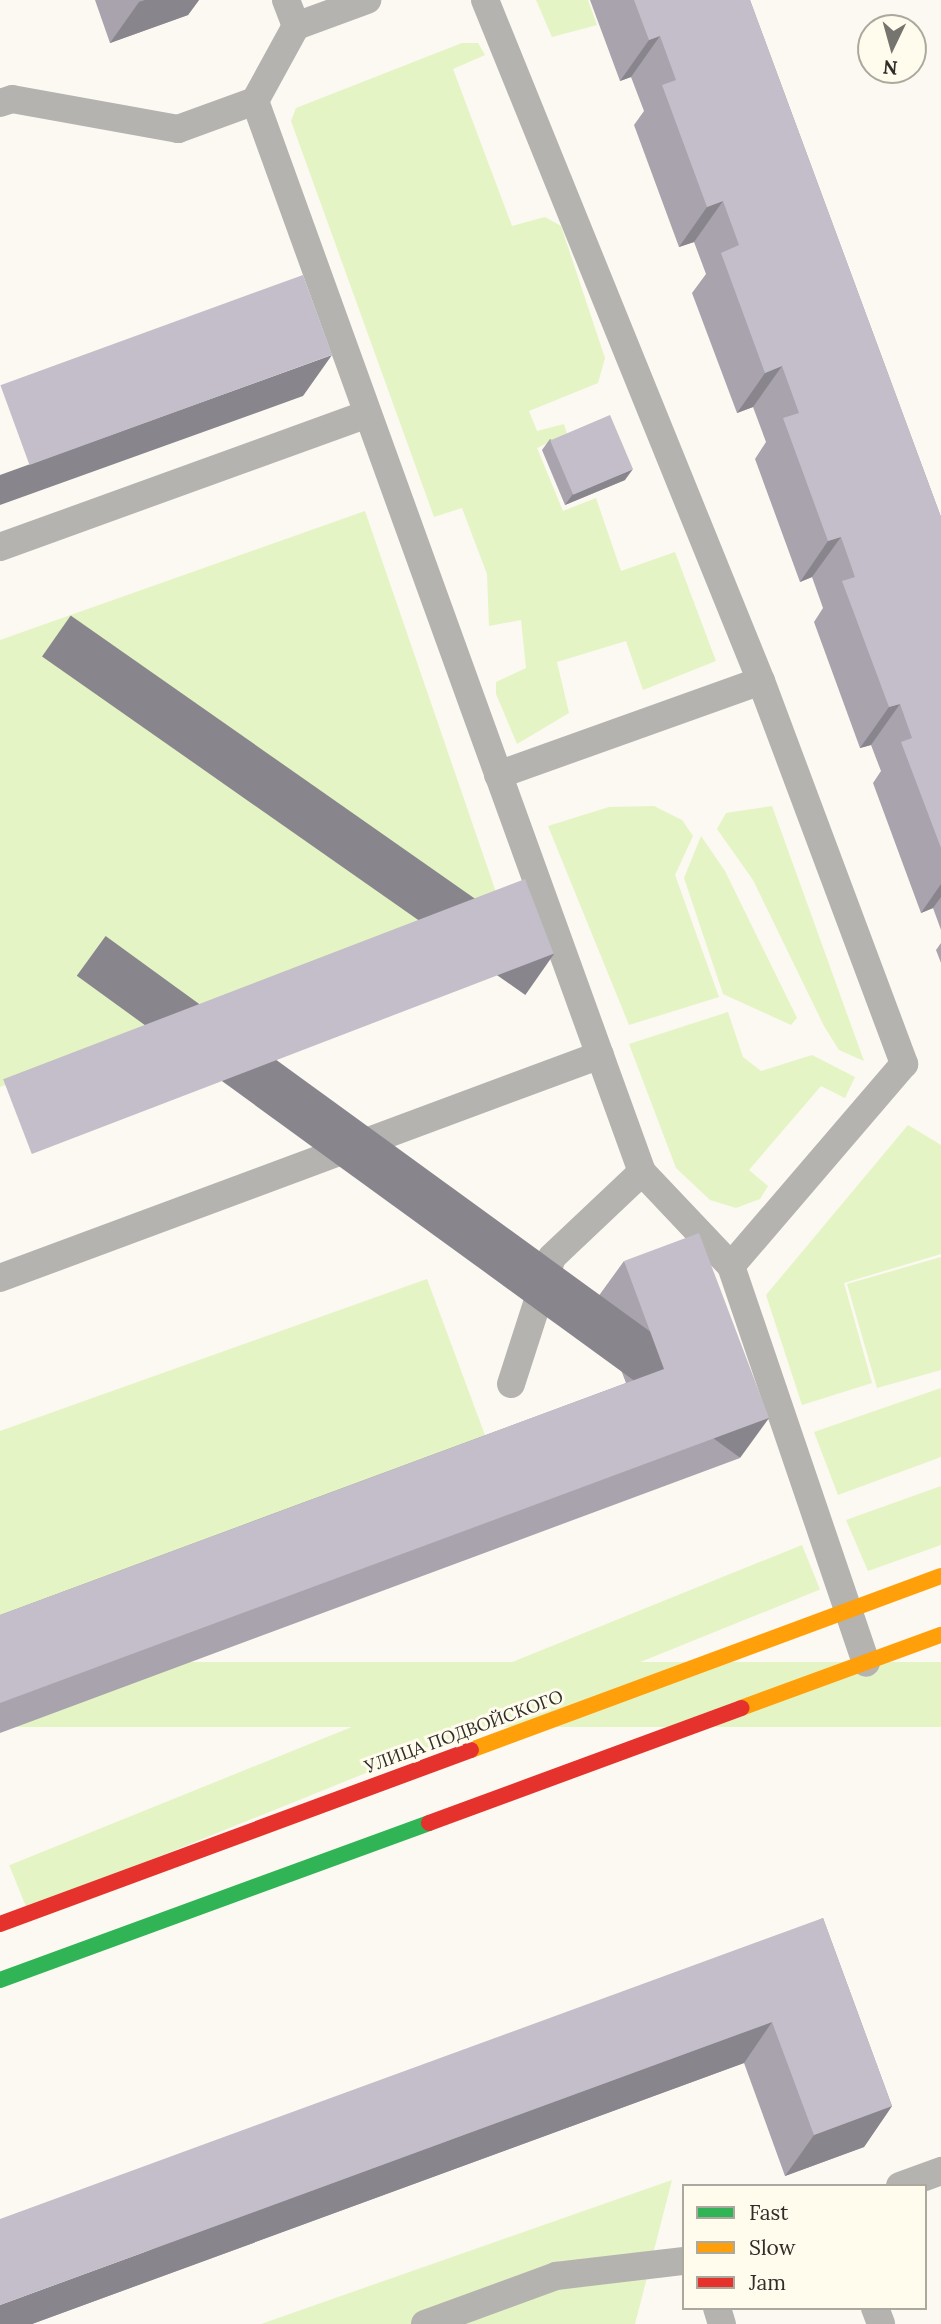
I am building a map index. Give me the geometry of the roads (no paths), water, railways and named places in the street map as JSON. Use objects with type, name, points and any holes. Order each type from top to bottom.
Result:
[{"type":"street","name":"УЛИЦА ПОДВОЙСКОГО","points":[[0,1923],[941,1576]]},
{"type":"street","points":[[0,1980],[941,1635]]},
{"type":"lane","points":[[286,0],[296,26]]},
{"type":"lane","points":[[0,103],[12,99],[178,129],[255,101],[296,26],[368,0]]},
{"type":"lane","points":[[485,0],[761,681],[904,1064],[731,1266]]},
{"type":"lane","points":[[255,101],[642,1171],[731,1266],[866,1663]]},
{"type":"lane","points":[[0,547],[367,414]]},
{"type":"lane","points":[[498,775],[761,681]]},
{"type":"lane","points":[[0,1278],[600,1055]]},
{"type":"lane","points":[[512,1384],[552,1257],[642,1171]]},
{"type":"lane","points":[[905,2184],[941,2171]]},
{"type":"lane","points":[[425,2324],[556,2276],[682,2262]]}]
